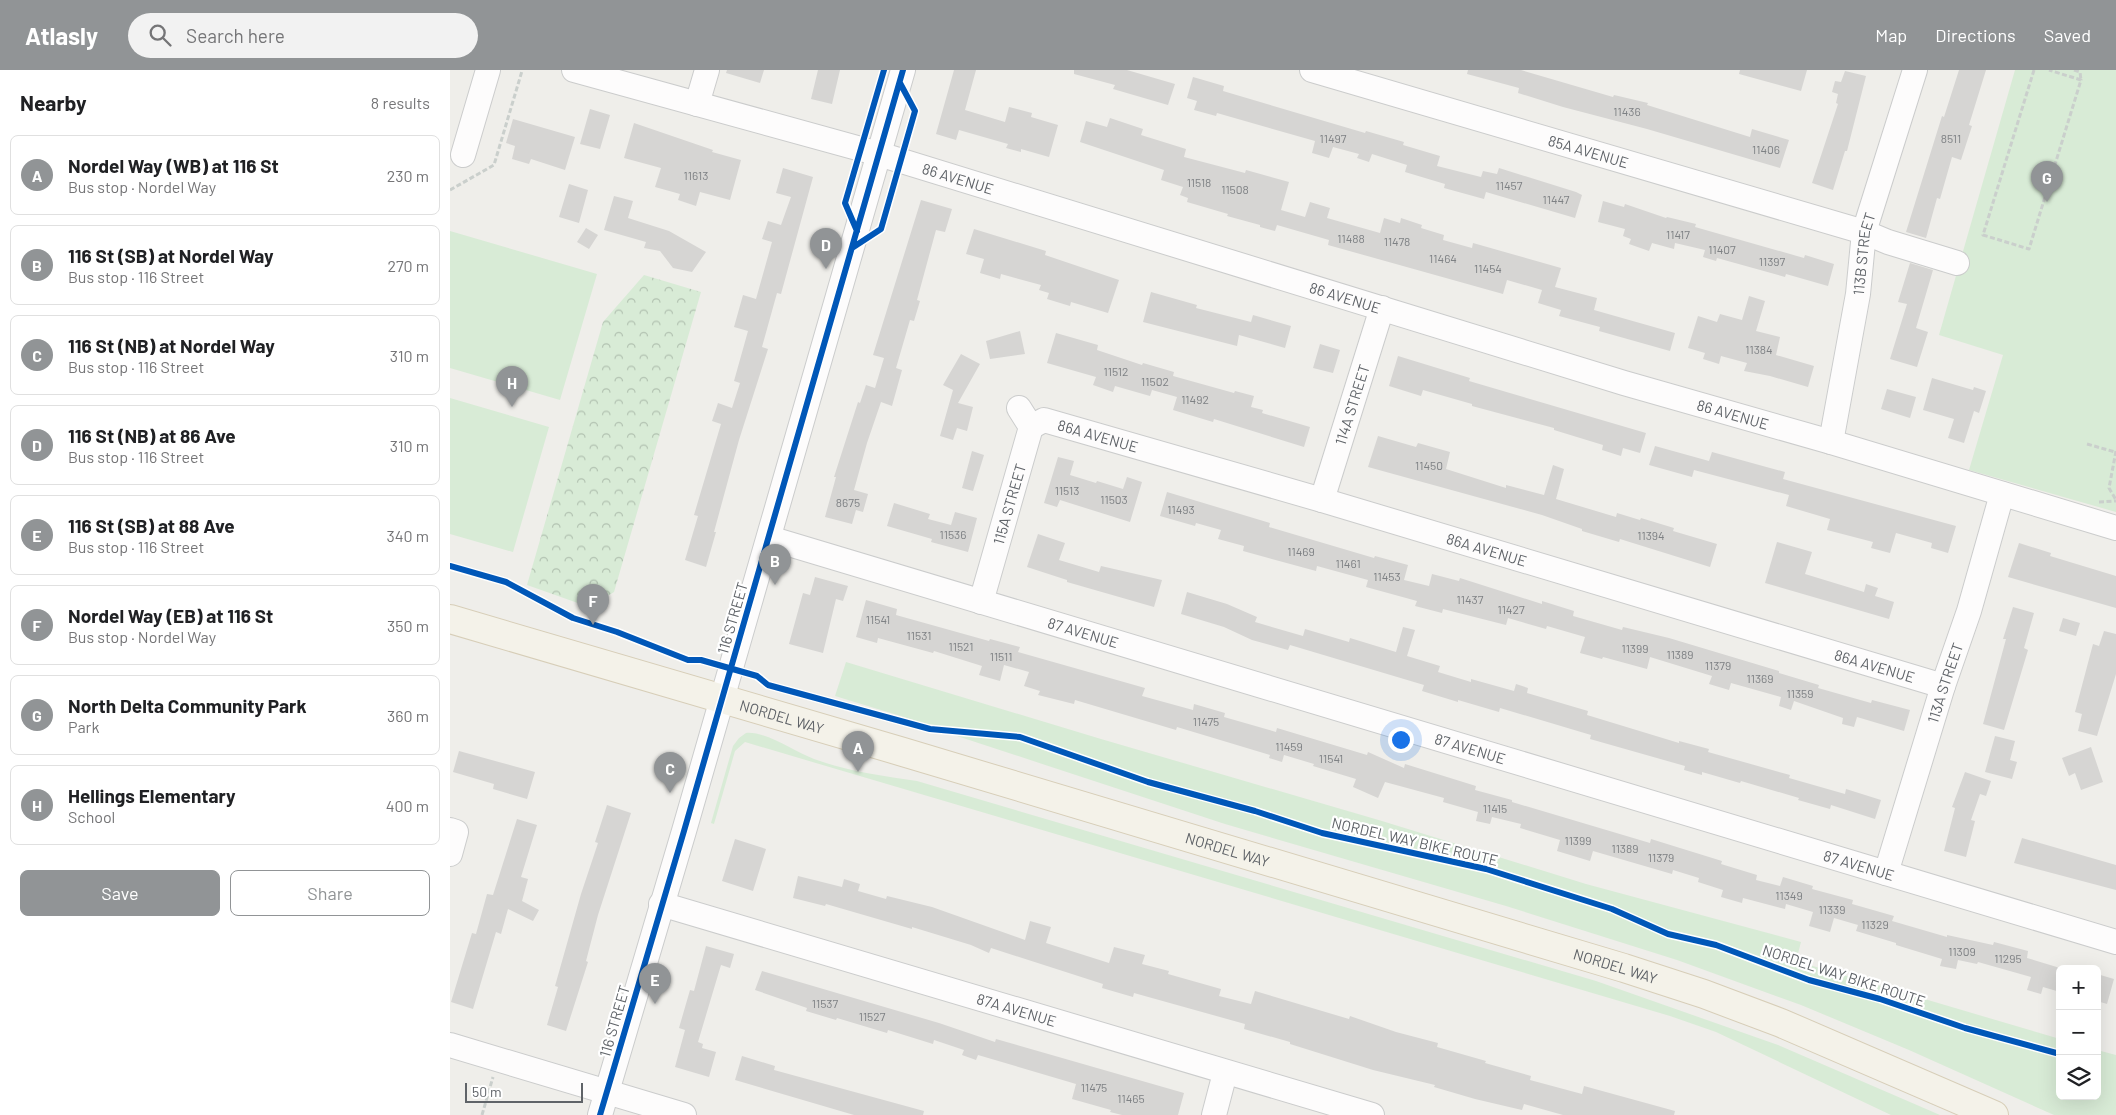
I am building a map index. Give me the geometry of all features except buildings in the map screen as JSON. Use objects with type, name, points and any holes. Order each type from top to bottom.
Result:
[{"type":"main road","name":"NORDEL WAY","points":[[450,619],[722,698],[1485,926],[1704,994],[1781,1023],[1994,1115]]},
{"type":"street","points":[[463,155],[488,70]]},
{"type":"street","name":"86 AVENUE","points":[[574,70],[879,154],[1624,383],[1831,442],[2116,528]]},
{"type":"street","points":[[697,104],[707,70]]},
{"type":"street","name":"116 STREET","points":[[600,1115],[769,538],[903,70]]},
{"type":"street","name":"85A AVENUE","points":[[1312,70],[1864,232],[1888,242],[1957,262]]},
{"type":"street","name":"113B STREET","points":[[1831,442],[1858,294],[1864,232],[1915,70]]},
{"type":"street","name":"114A STREET","points":[[1322,500],[1382,308]]},
{"type":"street","name":"86A AVENUE","points":[[1025,417],[1044,420],[1322,500],[1943,686]]},
{"type":"street","name":"115A STREET","points":[[980,602],[1025,417]]},
{"type":"street","name":"113A STREET","points":[[1886,873],[1943,686],[1969,611],[2002,494]]},
{"type":"street","name":"87 AVENUE","points":[[769,538],[2116,942]]},
{"type":"street","name":"87A AVENUE","points":[[661,904],[1225,1073],[1372,1115]]},
{"type":"street","points":[[450,1045],[684,1115]]},
{"type":"street","points":[[1214,1115],[1225,1073]]},
{"type":"path","points":[[2034,70],[1983,235],[2029,249],[2081,80],[2080,72],[2074,70]]},
{"type":"path","points":[[2049,70],[2081,80]]},
{"type":"path","points":[[450,190],[494,165],[522,71]]},
{"type":"path","points":[[2087,444],[2116,452],[2109,488],[2116,500]]},
{"type":"path","points":[[482,1115],[494,1074]]},
{"type":"green space","points":[[2015,70],[2116,70],[2116,512],[1969,470],[2003,355],[1939,335]]},
{"type":"green space","points":[[450,231],[597,274],[560,400],[450,368]]},
{"type":"green space","points":[[644,275],[701,292],[614,592],[589,607],[527,585],[603,322]]},
{"type":"green space","points":[[450,398],[549,427],[513,552],[450,534]]},
{"type":"green space","points":[[846,662],[1382,821],[1586,884],[1801,942],[1796,961],[2056,1038],[2056,1100],[2101,1100],[2101,1051],[2116,1055],[2116,1115],[2054,1115],[1909,1050],[1801,1005],[1677,960],[1506,906],[1225,824],[954,735],[927,724],[835,696]]},
{"type":"green space","points":[[746,733],[762,735],[806,756],[839,767],[917,781],[1596,981],[1778,1045],[1940,1115],[1891,1115],[1716,1032],[1670,1016],[745,742],[735,751],[714,824],[711,823],[733,746]]},
{"type":"cycle path","points":[[857,231],[845,203],[884,70]]},
{"type":"cycle path","points":[[600,1115],[684,831],[903,70]]},
{"type":"cycle path","points":[[852,248],[881,229],[915,111],[900,83]]},
{"type":"cycle path","name":"NORDEL WAY BIKE ROUTE","points":[[450,566],[506,582],[573,618],[617,632],[688,660],[701,660],[757,676],[768,685],[930,729],[1020,737],[1148,782],[1255,811],[1322,833],[1486,869],[1612,909],[1668,934],[1716,945],[1809,980],[1880,999],[1965,1028],[2056,1053]]},
{"type":"place","name":"North Delta Community Park","points":[[2047,202]]},
{"type":"place","name":"116 St (NB) at 86 Ave","points":[[826,269]]},
{"type":"place","name":"Hellings Elementary","points":[[512,407]]},
{"type":"place","name":"116 St (SB) at Nordel Way","points":[[775,585]]},
{"type":"place","name":"Nordel Way (EB) at 116 St","points":[[593,625]]},
{"type":"place","name":"Nordel Way (WB) at 116 St","points":[[858,772]]},
{"type":"place","name":"116 St (NB) at Nordel Way","points":[[670,793]]},
{"type":"place","name":"116 St (SB) at 88 Ave","points":[[655,1004]]}]
